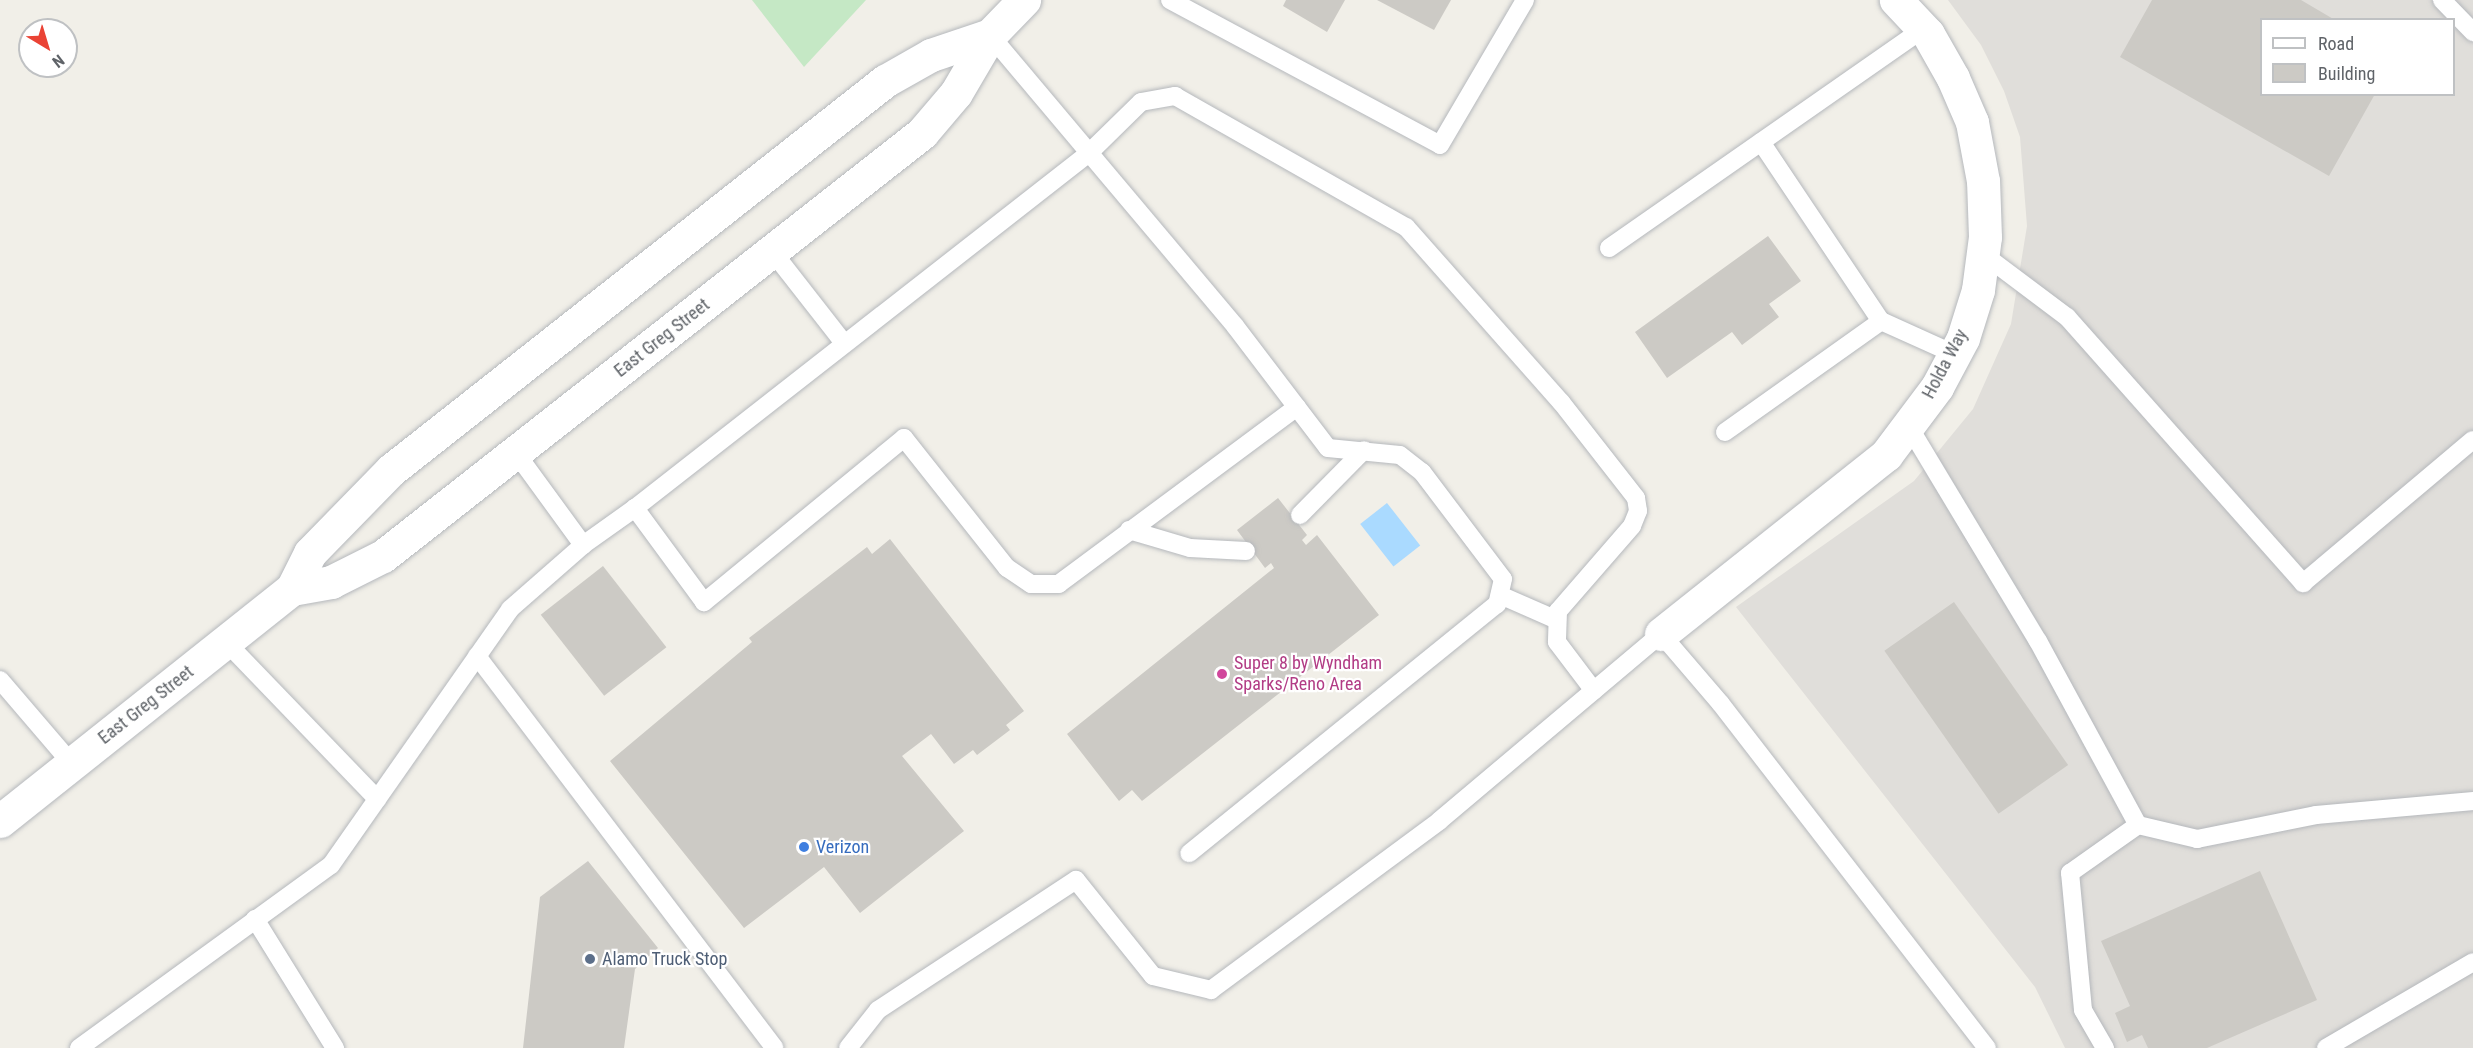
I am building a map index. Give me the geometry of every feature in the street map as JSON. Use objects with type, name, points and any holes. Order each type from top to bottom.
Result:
[{"type":"main road","name":"East Greg Street","points":[[292,589],[331,582],[383,556],[922,133],[956,93],[990,35],[1024,0]]},
{"type":"main road","name":"Holda Way","points":[[1660,634],[1835,499],[1886,455],[1937,387],[1954,354],[1978,290],[1983,254],[1983,181],[1972,122],[1953,78],[1923,29],[1896,0]]},
{"type":"main road","name":"East Greg Street","points":[[0,821],[292,589],[310,553],[351,507],[400,463],[885,81],[931,55],[990,35]]},
{"type":"lane","points":[[1170,0],[1440,145],[1525,0]]},
{"type":"lane","points":[[2442,0],[2473,32]]},
{"type":"lane","points":[[1609,248],[1923,29]]},
{"type":"lane","points":[[990,35],[1297,407],[1328,448],[1400,455],[1422,472],[1491,558],[1503,579],[1497,604],[1189,853]]},
{"type":"lane","points":[[79,1048],[331,865],[510,609],[583,545],[635,508],[1089,153],[1141,102],[1175,96],[1406,227],[1561,402],[1636,498],[1638,511],[1632,526],[1558,611],[1557,642],[1594,692]]},
{"type":"lane","points":[[1761,142],[1881,321],[1954,354]]},
{"type":"lane","points":[[772,251],[844,343]]},
{"type":"lane","points":[[1983,254],[2067,316],[2303,583],[2473,440]]},
{"type":"lane","points":[[1725,432],[1881,321]]},
{"type":"lane","points":[[635,508],[704,602],[904,438],[1007,568],[1031,584],[1059,584],[1297,407]]},
{"type":"lane","points":[[1908,425],[2037,641],[2138,825],[2198,839],[2316,815],[2473,801]]},
{"type":"lane","points":[[1299,515],[1364,450]]},
{"type":"lane","points":[[516,453],[583,545]]},
{"type":"lane","points":[[1129,530],[1190,548],[1246,551]]},
{"type":"lane","points":[[1500,595],[1557,620]]},
{"type":"lane","points":[[848,1048],[878,1010],[1076,880],[1153,976],[1211,990],[1439,821],[1660,634],[1721,704],[1987,1048]]},
{"type":"lane","points":[[226,642],[377,799]]},
{"type":"lane","points":[[477,656],[775,1048]]},
{"type":"lane","points":[[0,680],[72,764]]},
{"type":"lane","points":[[2104,1048],[2083,1010],[2070,873],[2138,825]]},
{"type":"lane","points":[[255,920],[334,1048]]},
{"type":"lane","points":[[2326,1048],[2473,962]]},
{"type":"shaded area","points":[[1948,0],[2473,0],[2473,1048],[2065,1048],[2035,987],[1736,607],[1914,481],[1973,409],[2011,324],[2027,226],[2020,137],[2004,91],[1981,45]]},
{"type":"green space","points":[[752,0],[866,0],[804,67]]},
{"type":"water","points":[[1387,503],[1420,546],[1393,566],[1360,524]]},
{"type":"building","points":[[1286,0],[1345,0],[1327,32],[1283,6]]},
{"type":"building","points":[[1377,0],[1451,0],[1434,30]]},
{"type":"building","points":[[2152,0],[2301,0],[2332,18],[2260,18],[2260,96],[2374,96],[2329,176],[2120,57]]},
{"type":"building","points":[[1768,236],[1801,281],[1769,304],[1779,317],[1742,345],[1732,332],[1667,378],[1635,332]]},
{"type":"building","name":"Super 8 by Wyndham Sparks/Reno Area","points":[[1278,498],[1307,535],[1302,540],[1306,545],[1317,535],[1379,615],[1142,801],[1132,790],[1119,801],[1067,734],[1274,568],[1271,563],[1265,568],[1237,530]]},
{"type":"building","points":[[890,539],[1024,711],[1006,725],[1010,730],[977,755],[973,750],[954,764],[931,734],[902,756],[964,831],[860,913],[824,867],[744,928],[610,761],[752,642],[749,638],[867,547],[872,554]]},
{"type":"building","points":[[603,566],[666,647],[604,696],[541,615]]},
{"type":"building","points":[[1954,602],[2068,765],[1999,814],[1884,651]]},
{"type":"building","name":"Alamo Truck Stop","points":[[588,861],[658,948],[635,969],[624,1048],[523,1048],[540,897]]},
{"type":"building","points":[[2260,871],[2317,1000],[2207,1048],[2148,1048],[2142,1035],[2127,1042],[2115,1013],[2130,1006],[2101,941]]},
{"type":"place","name":"Super 8 by Wyndham Sparks/Reno Area","points":[[1222,674]]},
{"type":"place","name":"Verizon","points":[[804,847]]},
{"type":"place","name":"Alamo Truck Stop","points":[[590,959]]}]
